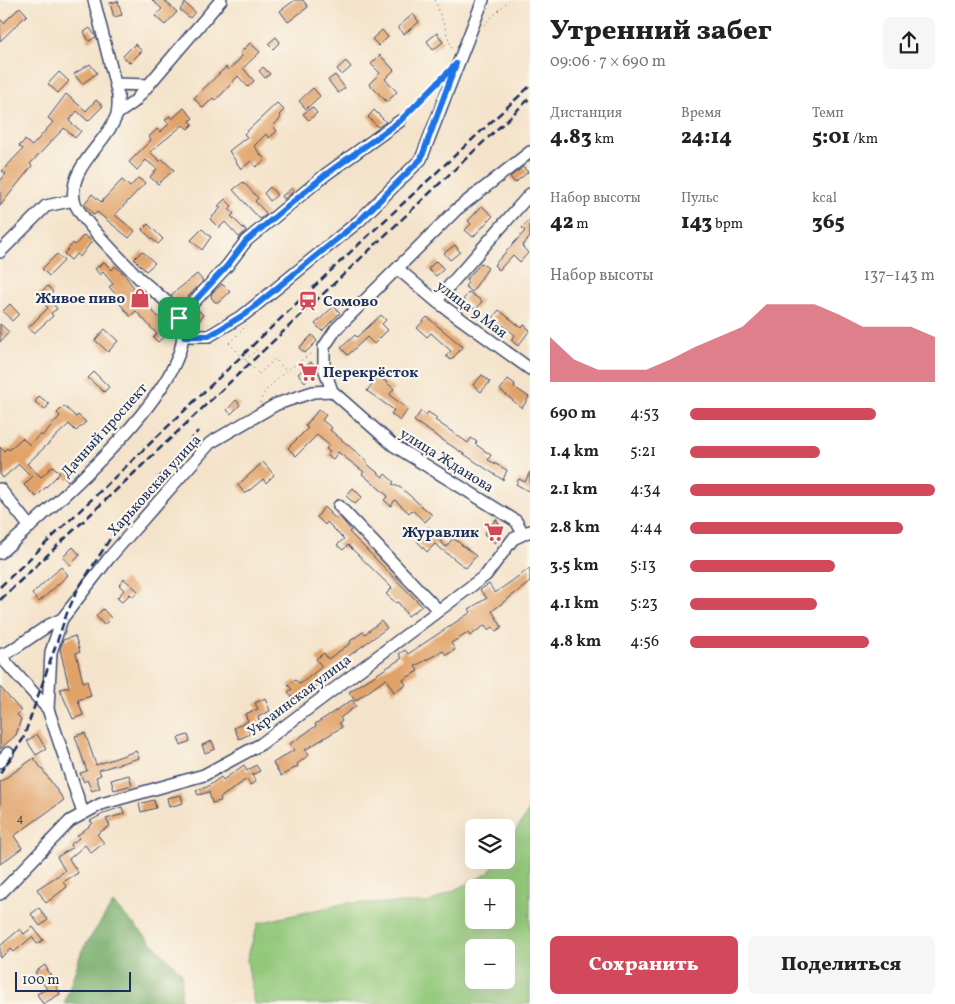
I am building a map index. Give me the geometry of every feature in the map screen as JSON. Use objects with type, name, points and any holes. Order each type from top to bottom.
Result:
[{"type":"street","points":[[94,0],[116,84],[118,114]]},
{"type":"street","points":[[221,0],[134,102],[118,114],[78,173],[75,184],[74,200],[80,213],[123,261],[174,310],[179,318],[184,336],[209,336],[245,314],[359,221],[421,159],[456,64],[483,0]]},
{"type":"street","points":[[116,84],[148,85]]},
{"type":"street","points":[[179,318],[227,266],[246,241],[325,175],[400,121]]},
{"type":"street","points":[[332,390],[324,368],[324,347],[336,329],[456,210],[530,152]]},
{"type":"street","points":[[436,301],[530,194]]},
{"type":"street","points":[[0,252],[46,206],[74,200]]},
{"type":"street","name":"улица 9 Мая","points":[[398,269],[436,301],[530,369]]},
{"type":"street","name":"Дачный проспект","points":[[0,553],[85,478],[163,386],[176,360],[184,336]]},
{"type":"street","name":"Харьковская улица","points":[[0,655],[9,652],[62,619],[109,558],[210,443],[277,404],[312,392],[332,390]]},
{"type":"street","name":"улица Жданова","points":[[332,390],[394,445],[516,521],[527,532]]},
{"type":"street","points":[[0,489],[30,527]]},
{"type":"street","points":[[339,506],[438,610]]},
{"type":"street","name":"Украинская улица","points":[[0,894],[70,822],[83,813],[101,804],[186,782],[222,767],[286,727],[486,575],[510,543],[527,532]]},
{"type":"street","points":[[62,619],[51,652],[48,709],[83,813]]},
{"type":"street","points":[[0,655],[48,709]]},
{"type":"path","points":[[435,0],[456,64]]},
{"type":"path","points":[[481,28],[509,0]]},
{"type":"path","points":[[400,121],[444,76]]},
{"type":"path","points":[[248,326],[229,343],[259,374],[275,359],[286,371]]},
{"type":"path","points":[[245,360],[258,348]]},
{"type":"path","points":[[258,414],[261,396],[286,371],[314,351]]},
{"type":"green space","points":[[530,780],[530,1004],[254,1004],[247,959],[258,923],[347,903],[428,903],[465,885],[465,929],[515,929],[515,879],[477,879],[489,873],[491,869],[515,869],[515,832],[528,812]]},
{"type":"green space","points":[[113,903],[182,973],[181,1004],[64,1004],[82,950]]},
{"type":"building","points":[[152,0],[164,0],[177,12],[165,25],[155,16],[162,9]]},
{"type":"building","points":[[295,0],[303,0],[308,7],[288,22],[280,11]]},
{"type":"building","points":[[118,1],[122,15],[114,17],[110,3]]},
{"type":"building","points":[[185,3],[195,12],[190,18],[180,10]]},
{"type":"building","points":[[20,7],[27,15],[0,41],[0,19],[4,23]]},
{"type":"building","points":[[413,14],[419,22],[404,34],[398,27]]},
{"type":"building","points":[[90,28],[96,37],[89,41],[84,32]]},
{"type":"building","points":[[382,30],[388,37],[379,46],[372,39]]},
{"type":"building","points":[[437,33],[443,42],[433,50],[427,41]]},
{"type":"building","points":[[276,37],[280,42],[273,49],[268,44]]},
{"type":"building","points":[[250,43],[260,52],[243,68],[254,81],[248,87],[238,76],[222,94],[215,100],[213,98],[203,108],[194,98],[226,67],[228,70],[237,62],[242,56],[240,53]]},
{"type":"building","points":[[135,44],[142,51],[130,63],[123,56]]},
{"type":"building","points":[[380,55],[394,70],[385,79],[397,92],[387,102],[369,84],[380,73],[371,64]]},
{"type":"building","points":[[346,61],[351,67],[342,75],[337,69]]},
{"type":"building","points":[[90,64],[97,73],[82,84],[74,74]]},
{"type":"building","points":[[263,67],[270,74],[265,78],[259,71]]},
{"type":"building","points":[[59,72],[69,81],[58,93],[48,84]]},
{"type":"building","points":[[335,75],[345,88],[338,93],[328,80]]},
{"type":"building","points":[[313,88],[320,96],[306,109],[299,101]]},
{"type":"building","points":[[66,94],[86,111],[96,100],[103,106],[88,121],[77,111],[69,121],[81,131],[75,138],[64,128],[30,164],[32,166],[0,206],[0,181],[6,174],[2,171],[23,149],[19,146],[25,140],[32,146],[53,122],[48,118]]},
{"type":"building","points":[[277,103],[284,110],[279,115],[281,118],[273,126],[277,131],[269,138],[266,134],[254,146],[265,160],[256,167],[251,161],[241,169],[229,151],[247,137],[244,134]]},
{"type":"building","points":[[312,107],[317,113],[309,120],[303,114]]},
{"type":"building","points":[[184,108],[193,118],[190,121],[193,124],[188,129],[183,125],[150,152],[160,161],[162,159],[174,170],[158,184],[150,177],[157,169],[146,160],[137,170],[129,162],[151,140],[149,137],[157,129],[160,132],[169,124],[165,120],[170,116],[172,119]]},
{"type":"building","points":[[374,110],[386,122],[378,127],[368,117]]},
{"type":"building","points":[[523,167],[528,172],[515,183],[510,177]]},
{"type":"building","points":[[138,178],[145,183],[115,215],[135,231],[129,238],[97,212],[94,215],[84,204],[92,194],[101,202],[122,180],[130,187]]},
{"type":"building","points":[[243,182],[258,198],[255,201],[267,214],[260,219],[233,190]]},
{"type":"building","points":[[270,187],[277,195],[270,201],[264,193]]},
{"type":"building","points":[[292,188],[294,191],[284,199],[282,196]]},
{"type":"building","points":[[225,199],[232,206],[229,209],[234,214],[231,216],[246,231],[239,237],[225,222],[219,228],[210,219],[221,208],[218,206]]},
{"type":"building","points":[[482,206],[493,216],[473,237],[465,230],[471,224],[468,221]]},
{"type":"building","points":[[530,219],[530,237],[522,246],[528,253],[520,262],[513,255],[499,270],[494,265],[525,231],[522,228]]},
{"type":"building","points":[[148,224],[163,239],[158,244],[142,230]]},
{"type":"building","points":[[202,229],[211,237],[202,250],[191,240]]},
{"type":"building","points":[[84,235],[92,241],[80,257],[76,254],[71,260],[64,254],[73,243],[75,245]]},
{"type":"building","points":[[455,245],[460,252],[450,260],[444,253]]},
{"type":"building","points":[[142,251],[155,263],[146,271],[134,259]]},
{"type":"building","points":[[57,254],[64,261],[49,276],[42,269]]},
{"type":"building","points":[[436,261],[444,269],[436,276],[428,269]]},
{"type":"building","points":[[104,262],[112,270],[115,266],[124,274],[145,303],[168,327],[166,330],[168,333],[158,342],[153,337],[157,334],[136,311],[130,316],[120,304],[123,302],[109,287],[113,284],[103,272],[100,275],[95,269]]},
{"type":"building","points":[[481,263],[488,268],[472,292],[465,286],[468,283],[466,280]]},
{"type":"building","points":[[197,274],[203,281],[180,305],[171,295]]},
{"type":"building","points":[[222,284],[230,292],[219,302],[215,302],[211,297],[212,293]]},
{"type":"building","points":[[48,286],[53,292],[48,296],[57,309],[51,313],[53,316],[34,333],[28,328],[48,308],[37,295]]},
{"type":"building","points":[[469,292],[482,301],[476,310],[463,300]]},
{"type":"building","points":[[10,304],[19,314],[12,321],[3,311]]},
{"type":"building","points":[[334,306],[340,313],[322,331],[315,324]]},
{"type":"building","points":[[197,309],[203,315],[195,328],[189,321]]},
{"type":"building","points":[[499,310],[522,328],[524,325],[530,330],[518,346],[511,340],[515,335],[493,317]]},
{"type":"building","points":[[381,315],[386,320],[382,324],[388,330],[374,344],[367,337],[348,355],[341,348],[355,335],[357,337]]},
{"type":"building","points":[[427,317],[463,347],[451,360],[446,356],[451,351],[431,333],[427,337],[417,328]]},
{"type":"building","points":[[0,324],[9,332],[0,342]]},
{"type":"building","points":[[105,329],[118,341],[108,352],[95,340]]},
{"type":"building","points":[[312,335],[317,341],[305,353],[299,348]]},
{"type":"building","name":"Перекрёсток","points":[[311,362],[317,371],[305,382],[298,374]]},
{"type":"building","points":[[94,372],[109,387],[104,392],[88,378]]},
{"type":"building","points":[[378,375],[394,389],[390,394],[392,397],[408,409],[400,421],[391,414],[394,410],[367,391]]},
{"type":"building","points":[[482,375],[490,382],[481,392],[473,385]]},
{"type":"building","points":[[508,379],[515,384],[514,387],[529,397],[522,408],[500,390]]},
{"type":"building","points":[[39,396],[49,404],[45,410],[35,402]]},
{"type":"building","points":[[236,400],[240,405],[231,414],[227,410]]},
{"type":"building","points":[[64,406],[76,417],[78,415],[86,422],[76,431],[69,424],[27,464],[41,477],[53,466],[60,473],[36,497],[24,485],[32,477],[19,464],[3,478],[0,474],[0,447],[4,451],[7,448],[9,450],[22,438],[30,445],[40,434],[42,436],[60,416],[57,413]]},
{"type":"building","points":[[319,409],[326,415],[322,420],[332,428],[330,430],[367,461],[366,463],[383,477],[385,474],[394,482],[392,484],[401,488],[432,515],[425,522],[412,510],[409,513],[395,500],[391,506],[384,500],[388,496],[362,474],[364,472],[338,452],[333,459],[327,455],[330,452],[326,449],[329,445],[317,435],[296,456],[288,448],[308,428],[305,426]]},
{"type":"building","points":[[421,411],[426,415],[428,412],[437,418],[435,420],[468,443],[471,438],[477,442],[475,444],[491,455],[488,460],[507,470],[503,480],[414,421]]},
{"type":"building","points":[[263,462],[274,475],[266,483],[263,479],[245,494],[238,485]]},
{"type":"building","points":[[73,466],[78,472],[68,481],[63,475]]},
{"type":"building","points":[[530,472],[530,492],[516,484],[519,479],[525,482]]},
{"type":"building","points":[[353,488],[362,497],[355,504],[346,496]]},
{"type":"building","points":[[324,507],[336,519],[339,516],[351,530],[349,532],[422,606],[408,616],[398,602],[396,603],[386,594],[392,588],[348,545],[343,550],[337,545],[344,539],[327,522],[325,525],[317,517]]},
{"type":"building","name":"Журавлик","points":[[496,519],[502,530],[501,536],[495,543],[484,534]]},
{"type":"building","points":[[428,527],[446,547],[453,538],[476,556],[466,568],[435,544],[427,552],[417,541]]},
{"type":"building","points":[[73,547],[80,555],[70,565],[63,557]]},
{"type":"building","points":[[61,567],[68,575],[39,602],[32,594]]},
{"type":"building","points":[[530,568],[530,582],[492,611],[502,627],[496,631],[493,627],[488,630],[485,625],[470,636],[468,633],[451,643],[455,650],[446,655],[443,651],[415,666],[418,671],[403,680],[406,685],[394,692],[386,679],[355,701],[349,692],[402,658],[399,654],[405,650],[408,654],[471,612],[469,609],[487,598],[480,590],[489,584],[495,593]]},
{"type":"building","points":[[124,579],[138,591],[133,597],[130,594],[122,602],[117,598],[124,590],[119,585]]},
{"type":"building","points":[[103,609],[111,618],[104,625],[96,616]]},
{"type":"building","points":[[381,621],[387,628],[320,677],[324,681],[295,701],[288,692],[292,689],[288,685],[295,680],[300,684],[322,667],[316,659],[324,653],[328,659],[351,643],[350,641],[363,632],[365,634]]},
{"type":"building","points":[[75,636],[80,652],[76,653],[83,682],[87,681],[91,696],[78,700],[83,715],[73,719],[60,689],[69,687],[60,649],[63,640]]},
{"type":"building","points":[[0,687],[21,711],[17,715],[21,719],[16,735],[0,749]]},
{"type":"building","points":[[265,698],[270,711],[258,717],[260,723],[247,729],[250,734],[239,739],[234,728],[248,721],[245,714],[258,709],[255,703]]},
{"type":"building","points":[[352,700],[356,706],[340,718],[342,721],[339,723],[342,727],[305,750],[309,755],[297,764],[298,766],[281,776],[273,763],[294,750],[290,744],[316,726],[315,724]]},
{"type":"building","points":[[85,733],[96,765],[136,751],[139,758],[99,770],[101,775],[96,777],[100,788],[92,791],[87,780],[84,782],[80,773],[87,771],[75,736]]},
{"type":"building","points":[[37,734],[46,749],[36,755],[27,741]]},
{"type":"building","points":[[188,735],[190,741],[181,745],[178,738]]},
{"type":"building","points":[[212,741],[215,749],[205,753],[202,745]]},
{"type":"building","points":[[34,758],[64,800],[14,836],[22,848],[0,864],[0,782]]},
{"type":"building","points":[[244,765],[247,771],[256,765],[260,771],[252,775],[256,782],[250,785],[247,779],[220,798],[221,801],[212,803],[209,792],[198,795],[196,790],[207,787],[221,777],[223,780]]},
{"type":"building","points":[[129,775],[132,785],[114,790],[111,780]]},
{"type":"building","points":[[181,795],[183,803],[169,807],[167,798]]},
{"type":"building","points":[[154,800],[156,808],[141,812],[139,804]]},
{"type":"building","points":[[122,807],[124,814],[106,819],[110,826],[97,834],[104,843],[91,853],[85,845],[69,859],[78,873],[63,882],[67,887],[46,903],[37,889],[65,871],[57,857],[72,848],[70,845],[79,838],[77,836],[93,823],[90,821]]},
{"type":"building","points":[[39,908],[48,920],[40,926],[31,914]]},
{"type":"building","points":[[33,927],[43,940],[37,944],[32,937],[14,952],[11,949],[0,958],[0,946],[20,929],[24,934]]},
{"type":"building","points":[[45,965],[60,994],[43,1004],[37,994],[47,989],[35,972]]},
{"type":"railway","points":[[0,587],[343,259],[530,86]]},
{"type":"railway","points":[[0,600],[530,98]]},
{"type":"railway","points":[[0,773],[23,739],[67,613],[78,589],[115,531],[198,431]]},
{"type":"place","name":"Живое пиво","points":[[140,298]]},
{"type":"place","name":"Сомово","points":[[308,301]]},
{"type":"place","name":"Перекрёсток","points":[[308,372]]},
{"type":"place","name":"Журавлик","points":[[494,532]]},
{"type":"route","points":[[456,64],[421,159],[359,221],[245,314],[209,336],[184,336],[182,322],[179,318],[227,266],[246,241],[325,175],[400,121],[456,64]]}]
